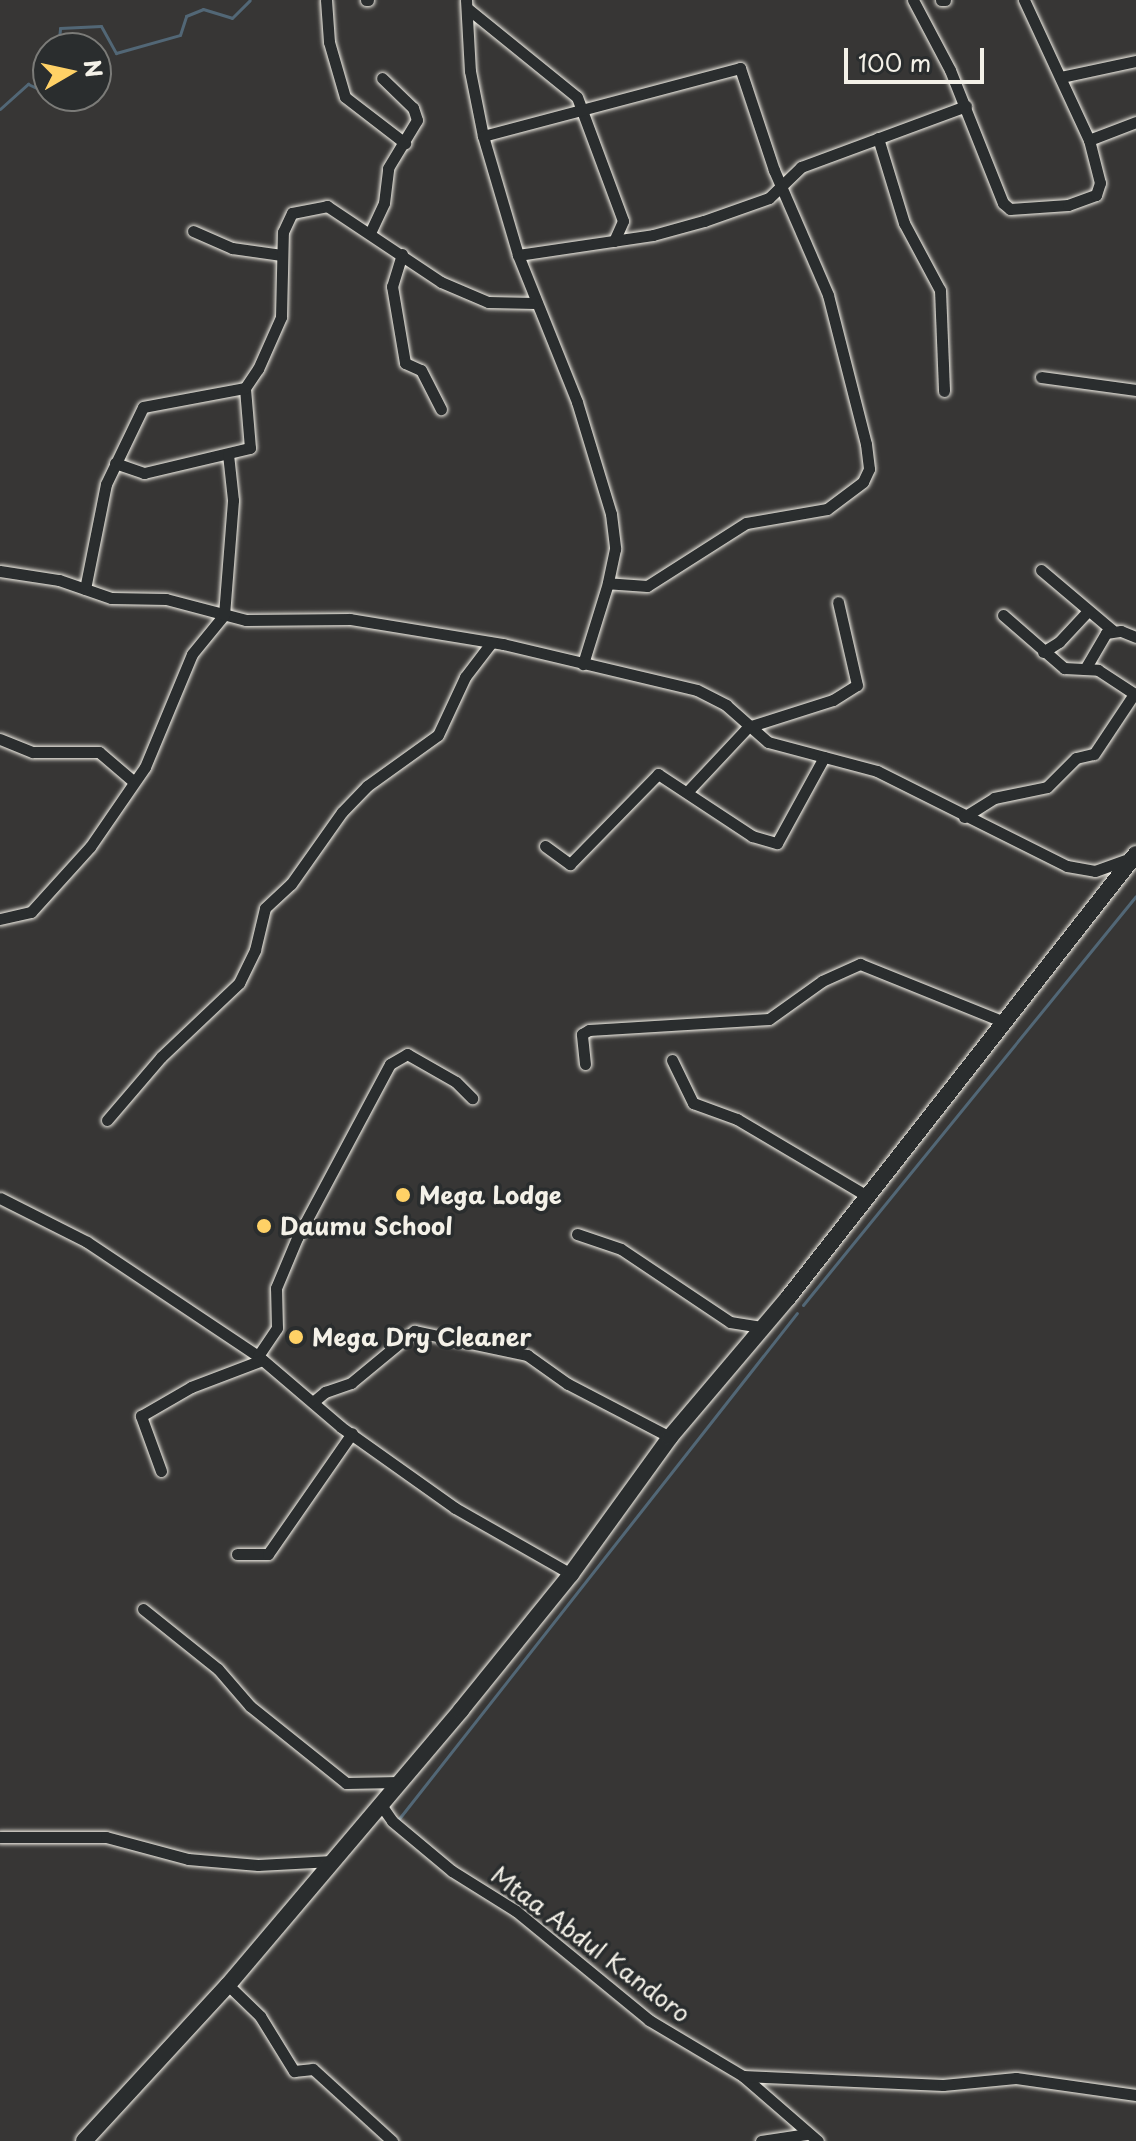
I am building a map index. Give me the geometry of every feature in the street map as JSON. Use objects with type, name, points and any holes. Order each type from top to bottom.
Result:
[{"type":"main road","points":[[86,2140],[228,1985],[571,1574],[670,1437],[867,1196],[1135,856]]},
{"type":"street","points":[[326,0],[329,42],[345,97],[405,143]]},
{"type":"street","points":[[913,0],[966,106],[1003,203],[1010,209],[1068,205],[1096,195],[1100,183],[1089,140],[1024,0]]},
{"type":"street","points":[[466,4],[571,87],[623,221],[614,241]]},
{"type":"street","points":[[466,4],[470,71],[483,136],[518,255],[603,476],[615,549],[594,640],[583,664]]},
{"type":"street","points":[[1061,77],[1136,61]]},
{"type":"street","points":[[483,136],[580,107],[740,68],[774,170],[818,262],[828,295],[866,444],[869,469],[863,482],[827,509],[746,523],[647,586],[608,583]]},
{"type":"street","points":[[370,233],[384,203],[388,168],[405,143],[416,114],[382,78]]},
{"type":"street","points":[[518,255],[614,241],[704,221],[769,198],[787,175],[966,106]]},
{"type":"street","points":[[1089,140],[1136,122]]},
{"type":"street","points":[[878,138],[904,223],[940,290],[944,391]]},
{"type":"street","points":[[774,170],[787,175]]},
{"type":"street","points":[[115,463],[144,473],[228,454],[252,445],[245,388],[281,317],[282,255],[287,222],[292,213],[307,207],[327,206],[441,282],[476,297],[535,303]]},
{"type":"street","points":[[193,231],[232,248],[282,255]]},
{"type":"street","points":[[402,254],[392,286],[405,363],[421,370],[441,409]]},
{"type":"street","points":[[1041,377],[1136,390]]},
{"type":"street","points":[[85,589],[115,463],[143,407],[245,388]]},
{"type":"street","points":[[0,919],[27,916],[70,873],[151,755],[192,654],[224,615],[233,500],[228,454]]},
{"type":"street","points":[[1041,570],[1112,630],[1136,637]]},
{"type":"street","points":[[0,571],[85,589],[111,598],[166,599],[246,620],[350,619],[491,643],[599,666],[712,696],[748,727],[780,747],[877,771],[1067,866],[1095,871],[1135,856]]},
{"type":"street","points":[[688,791],[748,727],[833,700],[857,685],[838,602]]},
{"type":"street","points":[[1043,652],[1088,611]]},
{"type":"street","points":[[964,817],[994,798],[1047,787],[1076,758],[1094,754],[1135,694],[1110,675],[1064,668],[1003,615]]},
{"type":"street","points":[[1085,669],[1112,630]]},
{"type":"street","points":[[594,640],[599,666]]},
{"type":"street","points":[[107,1120],[161,1057],[239,983],[255,950],[265,908],[291,884],[342,812],[367,786],[438,735],[465,677],[491,643]]},
{"type":"street","points":[[0,739],[33,752],[92,750],[133,781]]},
{"type":"street","points":[[545,846],[570,864],[653,776],[663,776],[688,791],[752,836],[777,843],[824,757]]},
{"type":"street","points":[[585,1064],[582,1034],[589,1030],[769,1019],[822,981],[860,964],[1004,1022]]},
{"type":"street","points":[[161,1471],[141,1416],[191,1387],[260,1358],[277,1328],[276,1288],[297,1238],[390,1064],[407,1054],[456,1082],[472,1098]]},
{"type":"street","points":[[672,1060],[693,1103],[737,1119],[867,1196]]},
{"type":"street","points":[[0,1198],[87,1242],[260,1358],[352,1433],[455,1508],[571,1574]]},
{"type":"street","points":[[577,1234],[621,1249],[730,1322],[760,1327]]},
{"type":"street","points":[[313,1402],[325,1392],[351,1383],[414,1331],[527,1355],[568,1384],[670,1437]]},
{"type":"street","points":[[237,1554],[268,1554],[352,1433]]},
{"type":"street","points":[[143,1609],[218,1669],[250,1706],[346,1783],[399,1782]]},
{"type":"street","name":"Mtaa Abdul Kandoro","points":[[381,1805],[392,1821],[452,1871],[516,1911],[649,2020],[743,2076],[818,2141]]},
{"type":"street","points":[[0,1837],[106,1837],[188,1859],[258,1865],[332,1861]]},
{"type":"street","points":[[228,1985],[260,2016],[294,2071],[313,2069],[392,2141]]},
{"type":"street","points":[[743,2076],[943,2085],[1016,2078],[1136,2095]]},
{"type":"street","points":[[761,2141],[807,2134]]},
{"type":"waterway","points":[[112,46],[116,53],[180,35],[186,16],[203,9],[232,18],[250,0]]},
{"type":"waterway","points":[[60,32],[60,28],[101,26],[104,32]]},
{"type":"waterway","points":[[0,109],[28,84],[32,86]]},
{"type":"waterway","points":[[803,1305],[1136,896]]},
{"type":"waterway","points":[[398,1820],[797,1313]]},
{"type":"place","name":"Mega Lodge","points":[[403,1195]]},
{"type":"place","name":"Daumu School","points":[[264,1226]]},
{"type":"place","name":"Mega Dry Cleaner","points":[[296,1337]]}]
